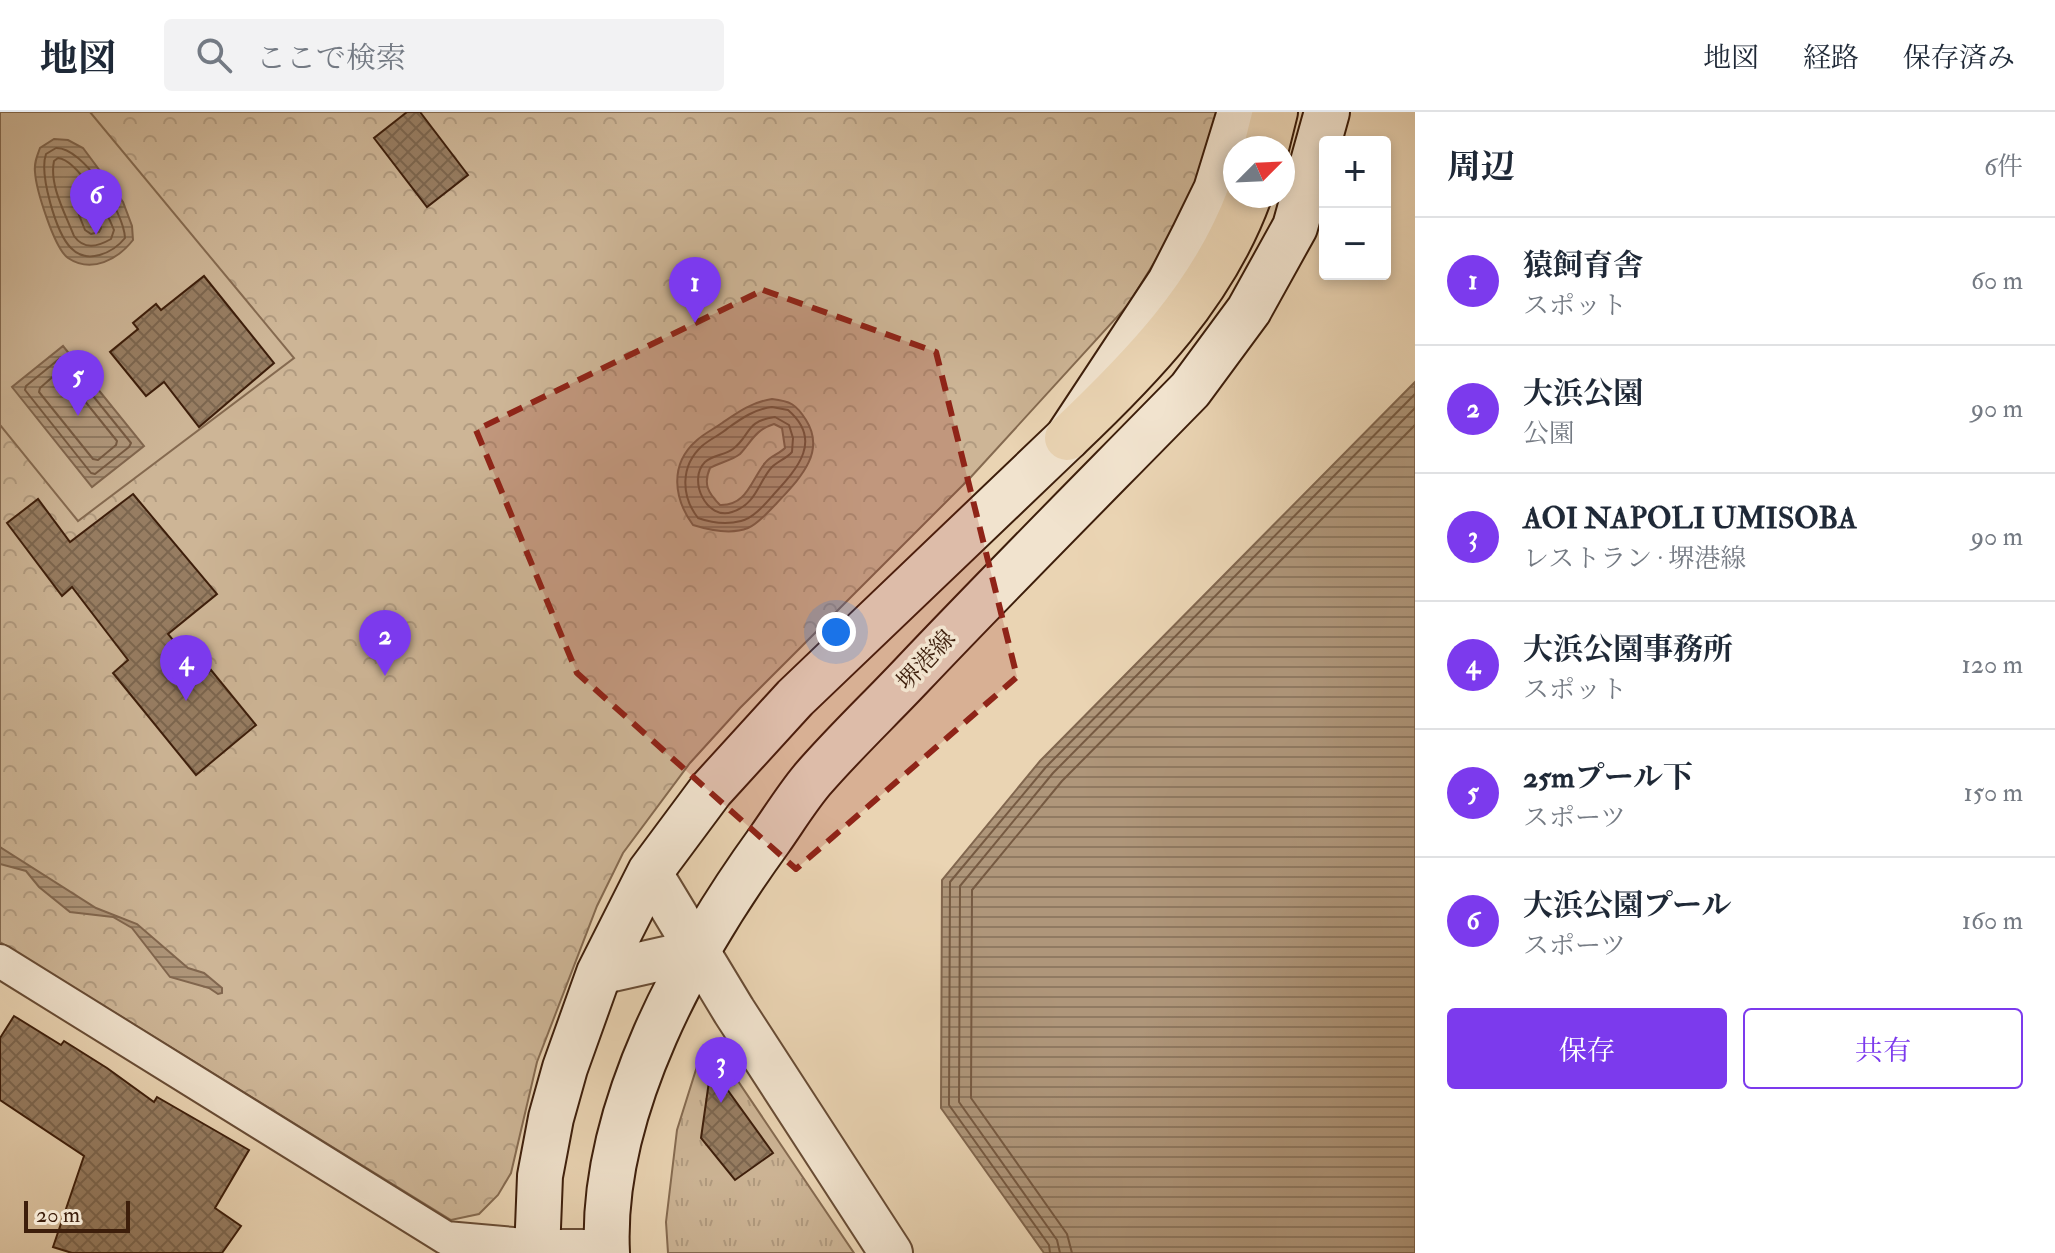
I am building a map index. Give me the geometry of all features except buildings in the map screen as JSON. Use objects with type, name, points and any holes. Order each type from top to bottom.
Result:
[{"type":"highway","points":[[1269,136],[1275,112]]},
{"type":"highway","points":[[1067,438],[1129,380],[1173,330],[1214,268],[1243,208]]},
{"type":"main road","points":[[537,1250],[540,1176],[565,1068],[599,973],[650,872],[711,790],[795,698],[1067,438],[1170,282],[1216,190],[1240,112]]},
{"type":"main road","name":"堺港線","points":[[606,1250],[611,1182],[630,1099],[697,951],[749,868],[811,781],[974,609],[1190,390],[1220,353],[1249,310],[1295,227],[1327,112]]},
{"type":"street","points":[[650,872],[697,951],[891,1253]]},
{"type":"street","points":[[599,973],[697,951]]},
{"type":"street","points":[[0,961],[446,1238],[537,1250],[606,1250]]},
{"type":"highlighted area","points":[[763,290],[936,352],[1017,677],[796,869],[577,673],[476,430]]},
{"type":"green space","points":[[0,112],[1224,112],[1208,167],[1128,305],[970,478],[740,708],[690,763],[623,853],[597,906],[537,1062],[511,1173],[498,1195],[479,1214],[451,1220],[0,942]]},
{"type":"green space","points":[[0,112],[90,112],[294,358],[78,521],[0,425]]},
{"type":"green space","points":[[717,1050],[854,1253],[668,1253],[666,1222],[677,1130],[699,1060]]},
{"type":"water","points":[[54,139],[68,140],[83,148],[123,202],[132,226],[133,240],[120,253],[104,262],[86,265],[68,258],[52,231],[35,169],[40,148]]},
{"type":"water","points":[[63,346],[144,446],[92,487],[12,387]]},
{"type":"water","points":[[1415,382],[1415,1253],[1044,1253],[941,1108],[942,880],[1040,761]]},
{"type":"water","points":[[765,400],[788,402],[796,407],[812,432],[812,455],[801,476],[752,526],[727,531],[693,525],[682,504],[677,482],[681,461],[687,450],[702,436],[746,408]],"holes":[[[774,424],[782,428],[785,448],[767,461],[742,497],[720,505],[708,488],[710,468],[740,454],[762,429]]]},
{"type":"water","points":[[0,847],[96,908],[137,924],[188,968],[204,973],[222,988],[222,993],[170,977],[132,928],[113,917],[70,912],[39,887],[26,871],[0,864]]},
{"type":"place","name":"大浜公園プール","points":[[96,235]]},
{"type":"place","name":"猿飼育舎","points":[[695,323]]},
{"type":"place","name":"25mプール下","points":[[78,416]]},
{"type":"place","name":"大浜公園","points":[[385,676]]},
{"type":"place","name":"大浜公園事務所","points":[[186,701]]},
{"type":"place","name":"AOI NAPOLI UMISOBA","points":[[721,1103]]}]
